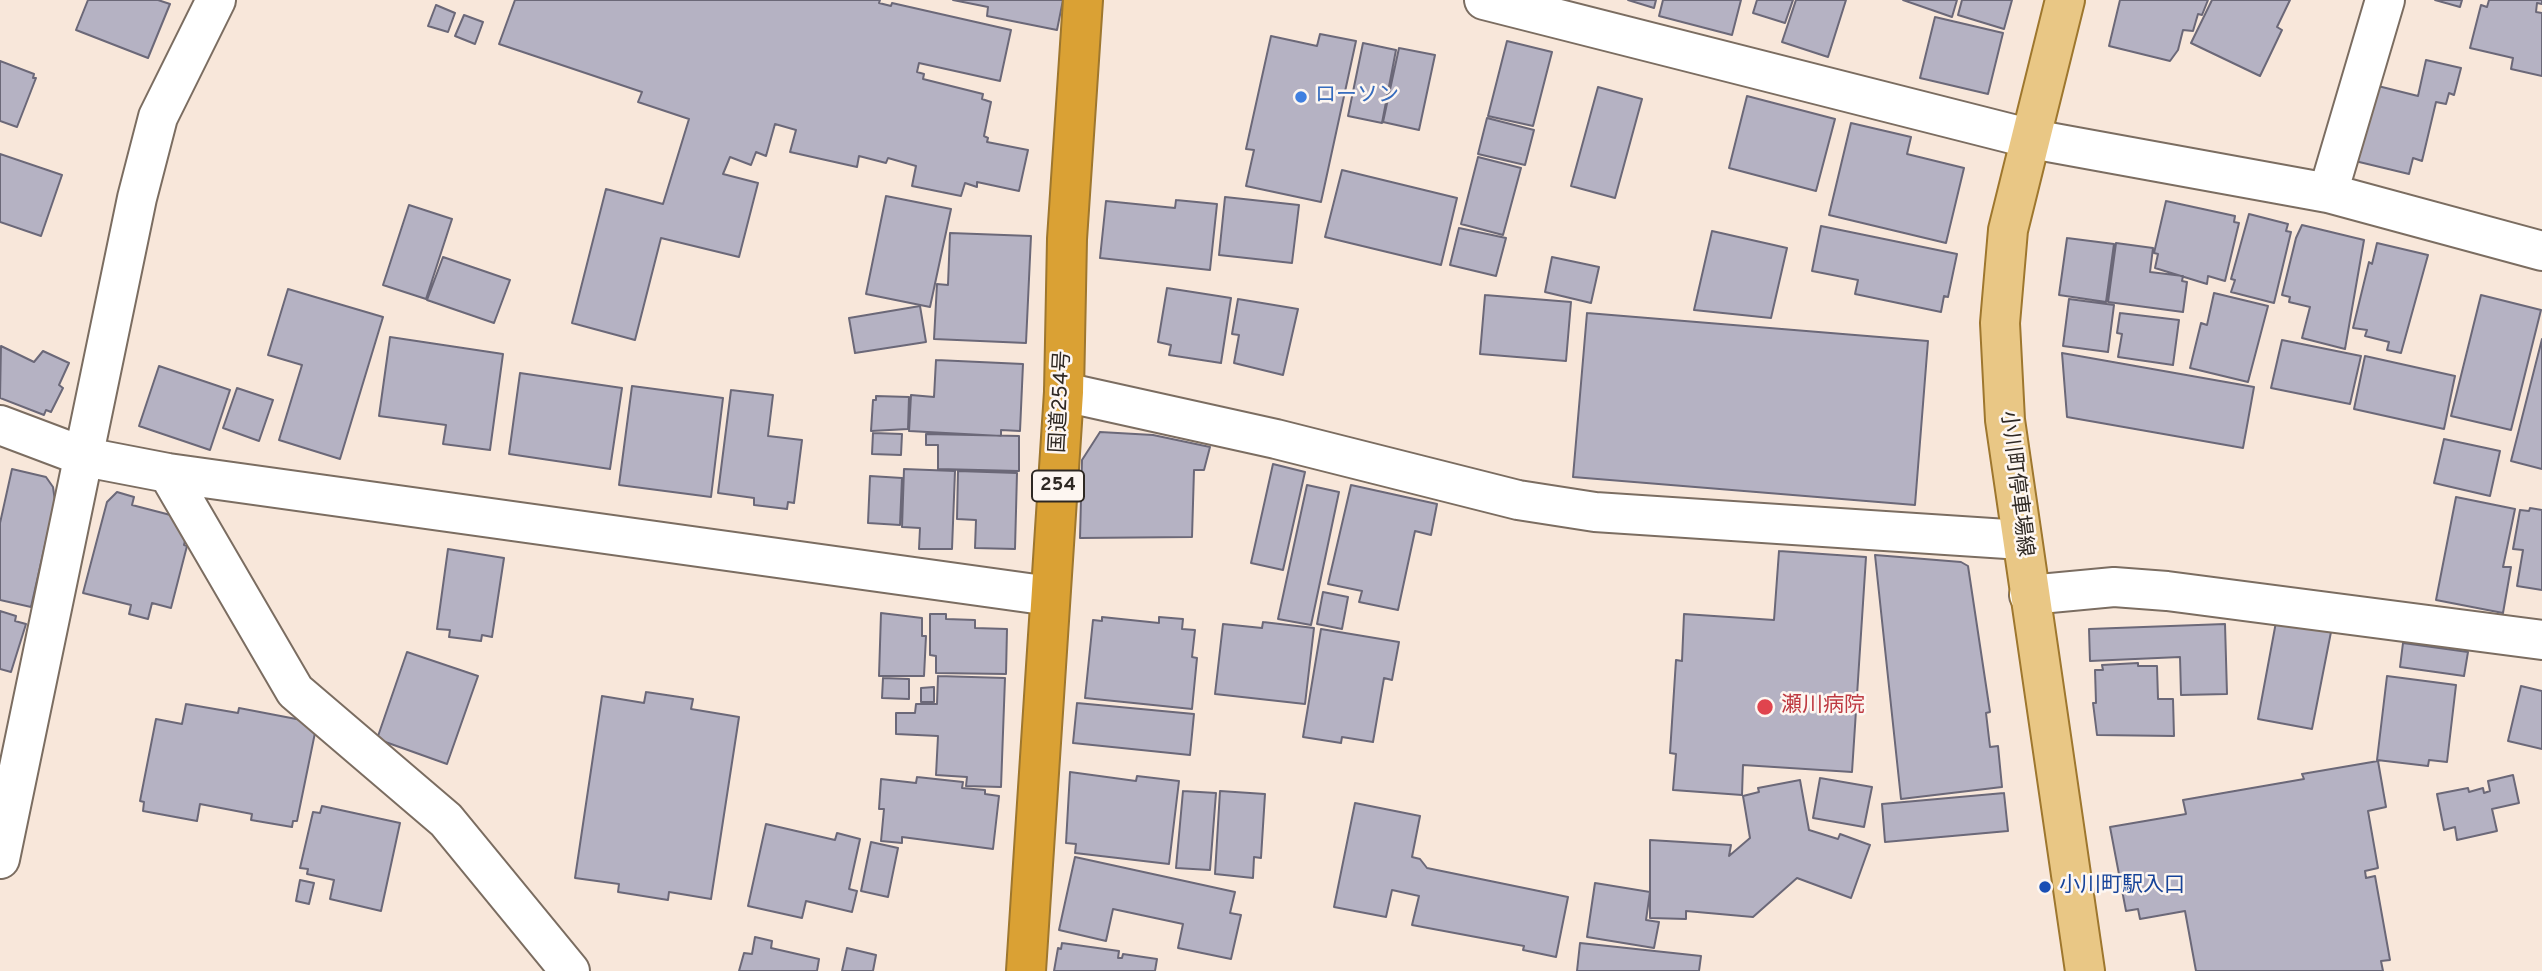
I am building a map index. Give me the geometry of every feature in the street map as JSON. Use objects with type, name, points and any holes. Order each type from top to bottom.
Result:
[{"type":"highway","name":"国道254号","points":[[1026,971],[1064,392],[1069,198],[1083,0]]},
{"type":"main road","name":"小川町停車場線","points":[[2065,0],[2008,230],[2000,323],[2005,420],[2085,971]]},
{"type":"street","points":[[0,859],[137,198],[158,117],[216,0]]},
{"type":"street","points":[[1484,0],[2032,139],[2328,193],[2542,251]]},
{"type":"street","points":[[2328,193],[2385,0]]},
{"type":"street","points":[[1064,392],[1276,439],[1518,500],[1595,512],[2022,540]]},
{"type":"street","points":[[0,425],[85,457],[168,474],[1049,596]]},
{"type":"street","points":[[168,474],[295,691],[446,820],[570,971]]},
{"type":"street","points":[[2029,595],[2113,587],[2167,591],[2542,640]]},
{"type":"building","points":[[88,0],[158,0],[170,4],[148,58],[76,30]]},
{"type":"building","points":[[515,0],[880,0],[879,3],[891,6],[892,3],[1011,30],[1000,81],[919,63],[917,72],[924,74],[923,79],[983,94],[982,99],[991,102],[984,136],[988,138],[987,142],[1028,150],[1019,191],[977,182],[977,187],[965,183],[961,196],[912,186],[916,166],[888,158],[886,163],[859,156],[857,167],[790,152],[796,130],[775,124],[766,156],[756,152],[751,165],[730,157],[723,174],[758,183],[739,257],[661,238],[635,340],[572,323],[606,189],[663,204],[689,119],[638,102],[642,92],[499,44]]},
{"type":"building","points":[[953,0],[1063,0],[1057,30],[987,16],[988,7]]},
{"type":"building","points":[[1628,0],[1656,0],[1654,8]]},
{"type":"building","points":[[1663,0],[1741,0],[1732,35],[1659,16]]},
{"type":"building","points":[[1757,0],[1793,0],[1785,23],[1753,13]]},
{"type":"building","points":[[1796,0],[1846,0],[1828,57],[1782,42]]},
{"type":"building","points":[[1903,0],[1957,0],[1952,17]]},
{"type":"building","points":[[1962,0],[2012,0],[2004,29],[1958,15]]},
{"type":"building","points":[[2120,0],[2208,0],[2202,15],[2198,14],[2193,31],[2183,30],[2178,50],[2170,61],[2109,46]]},
{"type":"building","points":[[2212,0],[2290,0],[2277,27],[2282,30],[2260,76],[2191,43]]},
{"type":"building","points":[[2435,0],[2462,0],[2460,7]]},
{"type":"building","points":[[2489,0],[2542,0],[2542,4],[2537,3],[2536,12],[2542,13],[2542,76],[2511,69],[2513,58],[2470,48],[2481,5],[2487,7]]},
{"type":"building","points":[[436,5],[455,13],[448,32],[428,26]]},
{"type":"building","points":[[464,15],[483,22],[475,44],[455,36]]},
{"type":"building","points":[[1935,17],[2003,33],[1988,94],[1920,78]]},
{"type":"building","name":"ローソン","points":[[1320,34],[1356,41],[1321,202],[1246,186],[1254,150],[1246,149],[1271,36],[1317,46]]},
{"type":"building","points":[[1507,41],[1552,52],[1533,126],[1488,116]]},
{"type":"building","points":[[1363,43],[1396,50],[1382,123],[1348,116]]},
{"type":"building","points":[[1399,48],[1435,55],[1419,130],[1383,122]]},
{"type":"building","points":[[2426,60],[2461,68],[2454,95],[2449,93],[2446,104],[2436,102],[2422,161],[2413,158],[2409,174],[2355,161],[2374,85],[2418,96]]},
{"type":"building","points":[[0,61],[34,74],[33,78],[36,78],[17,127],[0,121]]},
{"type":"building","points":[[1598,87],[1642,99],[1615,198],[1571,186]]},
{"type":"building","points":[[1747,96],[1835,119],[1816,191],[1729,168]]},
{"type":"building","points":[[1487,118],[1534,130],[1525,165],[1478,154]]},
{"type":"building","points":[[1851,123],[1911,137],[1907,154],[1964,168],[1946,243],[1829,215]]},
{"type":"building","points":[[0,154],[62,175],[41,236],[0,222]]},
{"type":"building","points":[[1478,157],[1521,168],[1503,235],[1461,224]]},
{"type":"building","points":[[1342,170],[1457,198],[1441,265],[1325,237]]},
{"type":"building","points":[[886,196],[951,209],[930,307],[866,294]]},
{"type":"building","points":[[1225,197],[1299,205],[1292,263],[1219,255]]},
{"type":"building","points":[[1176,200],[1217,204],[1210,270],[1100,258],[1106,201],[1175,208]]},
{"type":"building","points":[[2166,201],[2235,216],[2234,222],[2239,223],[2225,281],[2208,276],[2207,284],[2155,268],[2158,254],[2154,253]]},
{"type":"building","points":[[409,205],[452,219],[426,299],[383,285]]},
{"type":"building","points":[[2249,214],[2288,224],[2286,231],[2291,232],[2274,303],[2231,292],[2235,280],[2231,279]]},
{"type":"building","points":[[2302,225],[2364,240],[2345,349],[2302,338],[2310,307],[2289,302],[2290,297],[2282,295],[2296,238]]},
{"type":"building","points":[[1821,226],[1957,254],[1948,297],[1944,296],[1941,312],[1855,294],[1858,280],[1812,271]]},
{"type":"building","points":[[1459,228],[1506,238],[1496,276],[1450,265]]},
{"type":"building","points":[[1712,231],[1787,248],[1771,318],[1694,310]]},
{"type":"building","points":[[950,233],[1031,236],[1026,343],[934,339],[937,284],[948,285]]},
{"type":"building","points":[[2067,238],[2114,244],[2106,302],[2059,295]]},
{"type":"building","points":[[2116,243],[2153,248],[2150,272],[2183,276],[2182,281],[2187,282],[2183,312],[2108,302]]},
{"type":"building","points":[[2377,243],[2428,255],[2401,353],[2387,350],[2389,342],[2365,336],[2367,330],[2353,328],[2369,262],[2372,264]]},
{"type":"building","points":[[443,257],[510,280],[494,323],[427,300]]},
{"type":"building","points":[[1552,257],[1599,267],[1591,303],[1545,292]]},
{"type":"building","points":[[1167,288],[1231,298],[1221,363],[1169,355],[1171,345],[1158,342]]},
{"type":"building","points":[[288,289],[383,317],[340,459],[279,440],[302,365],[268,355]]},
{"type":"building","points":[[2214,293],[2268,306],[2248,382],[2190,368],[2201,323],[2207,325]]},
{"type":"building","points":[[1485,295],[1571,302],[1566,361],[1480,354]]},
{"type":"building","points":[[2481,295],[2541,310],[2511,430],[2451,416]]},
{"type":"building","points":[[1238,299],[1298,309],[1283,375],[1234,363],[1239,335],[1232,334]]},
{"type":"building","points":[[2069,299],[2114,305],[2108,352],[2063,346]]},
{"type":"building","points":[[920,306],[926,342],[855,353],[849,318]]},
{"type":"building","points":[[1587,313],[1928,341],[1915,505],[1573,477]]},
{"type":"building","points":[[2120,313],[2179,320],[2173,365],[2118,357],[2122,334],[2117,333]]},
{"type":"building","points":[[390,337],[503,354],[490,450],[443,444],[446,425],[379,416]]},
{"type":"building","points":[[2542,339],[2542,469],[2511,461]]},
{"type":"building","points":[[2282,340],[2361,356],[2350,404],[2271,388]]},
{"type":"building","points":[[1,346],[34,362],[43,351],[69,363],[59,385],[63,388],[51,412],[46,410],[44,415],[0,398]]},
{"type":"building","points":[[2062,353],[2254,387],[2243,448],[2067,417]]},
{"type":"building","points":[[2365,356],[2455,376],[2444,429],[2354,409]]},
{"type":"building","points":[[936,360],[1023,364],[1020,431],[1001,430],[1001,436],[909,431],[911,395],[934,397]]},
{"type":"building","points":[[159,366],[230,390],[210,450],[139,426]]},
{"type":"building","points":[[520,373],[622,388],[610,469],[509,454]]},
{"type":"building","points":[[632,386],[723,398],[711,497],[619,485]]},
{"type":"building","points":[[237,388],[273,400],[259,441],[223,428]]},
{"type":"building","points":[[731,390],[773,395],[768,436],[802,440],[794,503],[788,502],[787,509],[754,505],[754,498],[718,493]]},
{"type":"building","points":[[876,396],[909,397],[908,429],[871,431],[873,400],[876,400]]},
{"type":"building","points":[[1100,432],[1153,435],[1210,447],[1204,470],[1194,470],[1192,537],[1080,538],[1082,460]]},
{"type":"building","points":[[873,433],[902,434],[901,455],[872,454]]},
{"type":"building","points":[[926,434],[1019,436],[1019,471],[938,469],[938,445],[926,445]]},
{"type":"building","points":[[2444,439],[2500,451],[2490,496],[2434,483]]},
{"type":"building","points":[[1273,464],[1305,472],[1283,570],[1251,563]]},
{"type":"building","points":[[12,469],[46,477],[53,487],[55,501],[31,607],[0,600],[0,523]]},
{"type":"building","points":[[904,469],[955,471],[952,549],[919,549],[920,528],[902,527]]},
{"type":"building","points":[[958,471],[1017,473],[1015,549],[975,548],[976,520],[957,519]]},
{"type":"building","points":[[870,476],[902,478],[900,525],[868,523]]},
{"type":"building","points":[[1307,485],[1339,492],[1311,625],[1278,619]]},
{"type":"building","points":[[1351,485],[1437,504],[1431,535],[1415,531],[1398,610],[1359,602],[1362,591],[1328,584]]},
{"type":"building","points":[[117,492],[134,497],[132,505],[182,518],[188,528],[184,545],[187,546],[171,608],[152,603],[148,619],[129,614],[131,605],[83,593],[107,502]]},
{"type":"building","points":[[2456,497],[2515,509],[2503,567],[2511,567],[2503,613],[2436,600]]},
{"type":"building","points":[[2530,508],[2542,510],[2542,590],[2517,586],[2523,550],[2513,549],[2520,510],[2529,511]]},
{"type":"building","points":[[448,549],[504,558],[492,637],[482,635],[481,641],[449,637],[450,630],[437,629]]},
{"type":"building","name":"瀬川病院","points":[[1779,551],[1866,557],[1852,772],[1743,765],[1742,795],[1673,790],[1676,754],[1670,753],[1676,660],[1682,661],[1684,614],[1774,620]]},
{"type":"building","points":[[1875,555],[1961,562],[1968,566],[1990,712],[1986,713],[1990,747],[1998,746],[2002,787],[1901,799]]},
{"type":"building","points":[[1323,592],[1348,597],[1342,629],[1317,624]]},
{"type":"building","points":[[0,611],[16,616],[15,621],[26,624],[11,672],[0,669]]},
{"type":"building","points":[[881,613],[922,618],[922,636],[926,636],[924,676],[879,676]]},
{"type":"building","points":[[930,614],[946,614],[946,619],[975,620],[975,628],[1007,629],[1006,674],[936,673],[936,656],[930,655]]},
{"type":"building","points":[[1102,617],[1159,623],[1159,617],[1183,619],[1182,629],[1195,630],[1192,657],[1197,658],[1192,709],[1085,698],[1093,620],[1102,621]]},
{"type":"building","points":[[1263,622],[1314,628],[1305,704],[1215,694],[1223,624],[1262,628]]},
{"type":"building","points":[[2276,622],[2331,632],[2312,729],[2258,719]]},
{"type":"building","points":[[2225,624],[2227,694],[2181,695],[2180,657],[2090,661],[2089,629]]},
{"type":"building","points":[[1321,629],[1399,642],[1392,680],[1384,678],[1373,742],[1342,737],[1341,743],[1303,737]]},
{"type":"building","points":[[2403,643],[2468,652],[2464,676],[2400,667]]},
{"type":"building","points":[[407,652],[478,676],[447,764],[377,739]]},
{"type":"building","points":[[2138,663],[2138,666],[2157,666],[2158,699],[2173,699],[2174,736],[2097,735],[2093,703],[2096,703],[2095,670],[2103,670],[2102,665]]},
{"type":"building","points":[[938,676],[1005,678],[1001,787],[966,786],[967,777],[936,775],[938,736],[896,734],[896,713],[915,713],[916,704],[937,704]]},
{"type":"building","points":[[2387,676],[2456,685],[2447,762],[2429,760],[2428,766],[2377,760]]},
{"type":"building","points":[[883,678],[909,679],[909,699],[882,698]]},
{"type":"building","points":[[2521,686],[2542,691],[2542,749],[2508,741]]},
{"type":"building","points":[[934,687],[934,702],[921,702],[921,688]]},
{"type":"building","points":[[646,692],[693,699],[691,709],[739,717],[711,899],[669,892],[668,900],[618,892],[619,884],[575,878],[602,696],[644,703]]},
{"type":"building","points":[[1077,703],[1194,714],[1190,755],[1073,743]]},
{"type":"building","points":[[186,704],[238,713],[239,708],[317,723],[297,821],[293,821],[292,827],[251,820],[252,814],[200,804],[197,821],[143,811],[144,802],[140,801],[156,719],[182,724]]},
{"type":"building","points":[[2378,761],[2386,807],[2368,811],[2378,868],[2365,871],[2366,878],[2375,876],[2390,960],[2381,961],[2383,971],[2196,971],[2185,911],[2140,919],[2138,909],[2126,911],[2110,827],[2186,814],[2183,800],[2304,779],[2302,774]]},
{"type":"building","points":[[1070,772],[1136,781],[1137,776],[1179,781],[1169,864],[1075,853],[1076,844],[1066,843]]},
{"type":"building","points":[[2513,775],[2519,803],[2492,809],[2497,831],[2457,840],[2455,827],[2444,830],[2437,794],[2468,788],[2469,792],[2483,788],[2484,793],[2490,791],[2488,781]]},
{"type":"building","points":[[917,777],[963,782],[962,788],[985,790],[985,794],[999,796],[993,849],[902,837],[902,843],[881,841],[884,809],[879,809],[881,779],[916,783]]},
{"type":"building","points":[[1820,778],[1872,787],[1864,827],[1813,818]]},
{"type":"building","points":[[1800,780],[1809,830],[1838,839],[1840,834],[1870,845],[1851,898],[1797,878],[1753,917],[1686,911],[1686,919],[1650,918],[1650,840],[1731,845],[1729,856],[1750,838],[1743,796],[1759,792],[1758,788]]},
{"type":"building","points":[[1183,791],[1216,793],[1210,870],[1176,868]]},
{"type":"building","points":[[1220,791],[1265,794],[1261,858],[1254,857],[1253,878],[1215,874]]},
{"type":"building","points":[[2004,793],[2008,831],[1885,842],[1882,804]]},
{"type":"building","points":[[1355,803],[1420,816],[1412,857],[1420,859],[1427,868],[1568,897],[1556,957],[1523,950],[1524,946],[1412,925],[1419,896],[1392,890],[1386,917],[1334,907]]},
{"type":"building","points":[[322,806],[400,823],[381,911],[330,899],[334,880],[307,874],[308,869],[300,868],[313,812],[320,813]]},
{"type":"building","points":[[766,824],[835,840],[837,833],[860,839],[849,889],[857,891],[852,912],[806,901],[802,918],[748,906]]},
{"type":"building","points":[[871,842],[898,848],[888,897],[861,891]]},
{"type":"building","points":[[1075,857],[1235,892],[1230,913],[1241,915],[1231,959],[1178,948],[1183,924],[1113,909],[1106,941],[1059,930]]},
{"type":"building","points":[[300,880],[314,883],[309,904],[296,901]]},
{"type":"building","points":[[1595,883],[1650,892],[1646,920],[1659,922],[1654,948],[1587,937]]},
{"type":"building","points":[[755,937],[772,941],[771,948],[819,959],[817,971],[739,971],[744,953],[752,954]]},
{"type":"building","points":[[1062,943],[1119,951],[1118,958],[1122,958],[1123,954],[1157,959],[1155,971],[1054,971],[1058,948],[1061,949]]},
{"type":"building","points":[[1580,943],[1701,956],[1699,971],[1577,971]]},
{"type":"building","points":[[847,948],[876,955],[873,971],[842,971]]},
{"type":"place","name":"ローソン","points":[[1301,97]]},
{"type":"place","name":"瀬川病院","points":[[1765,707]]},
{"type":"place","name":"小川町駅入口","points":[[2045,887]]}]
